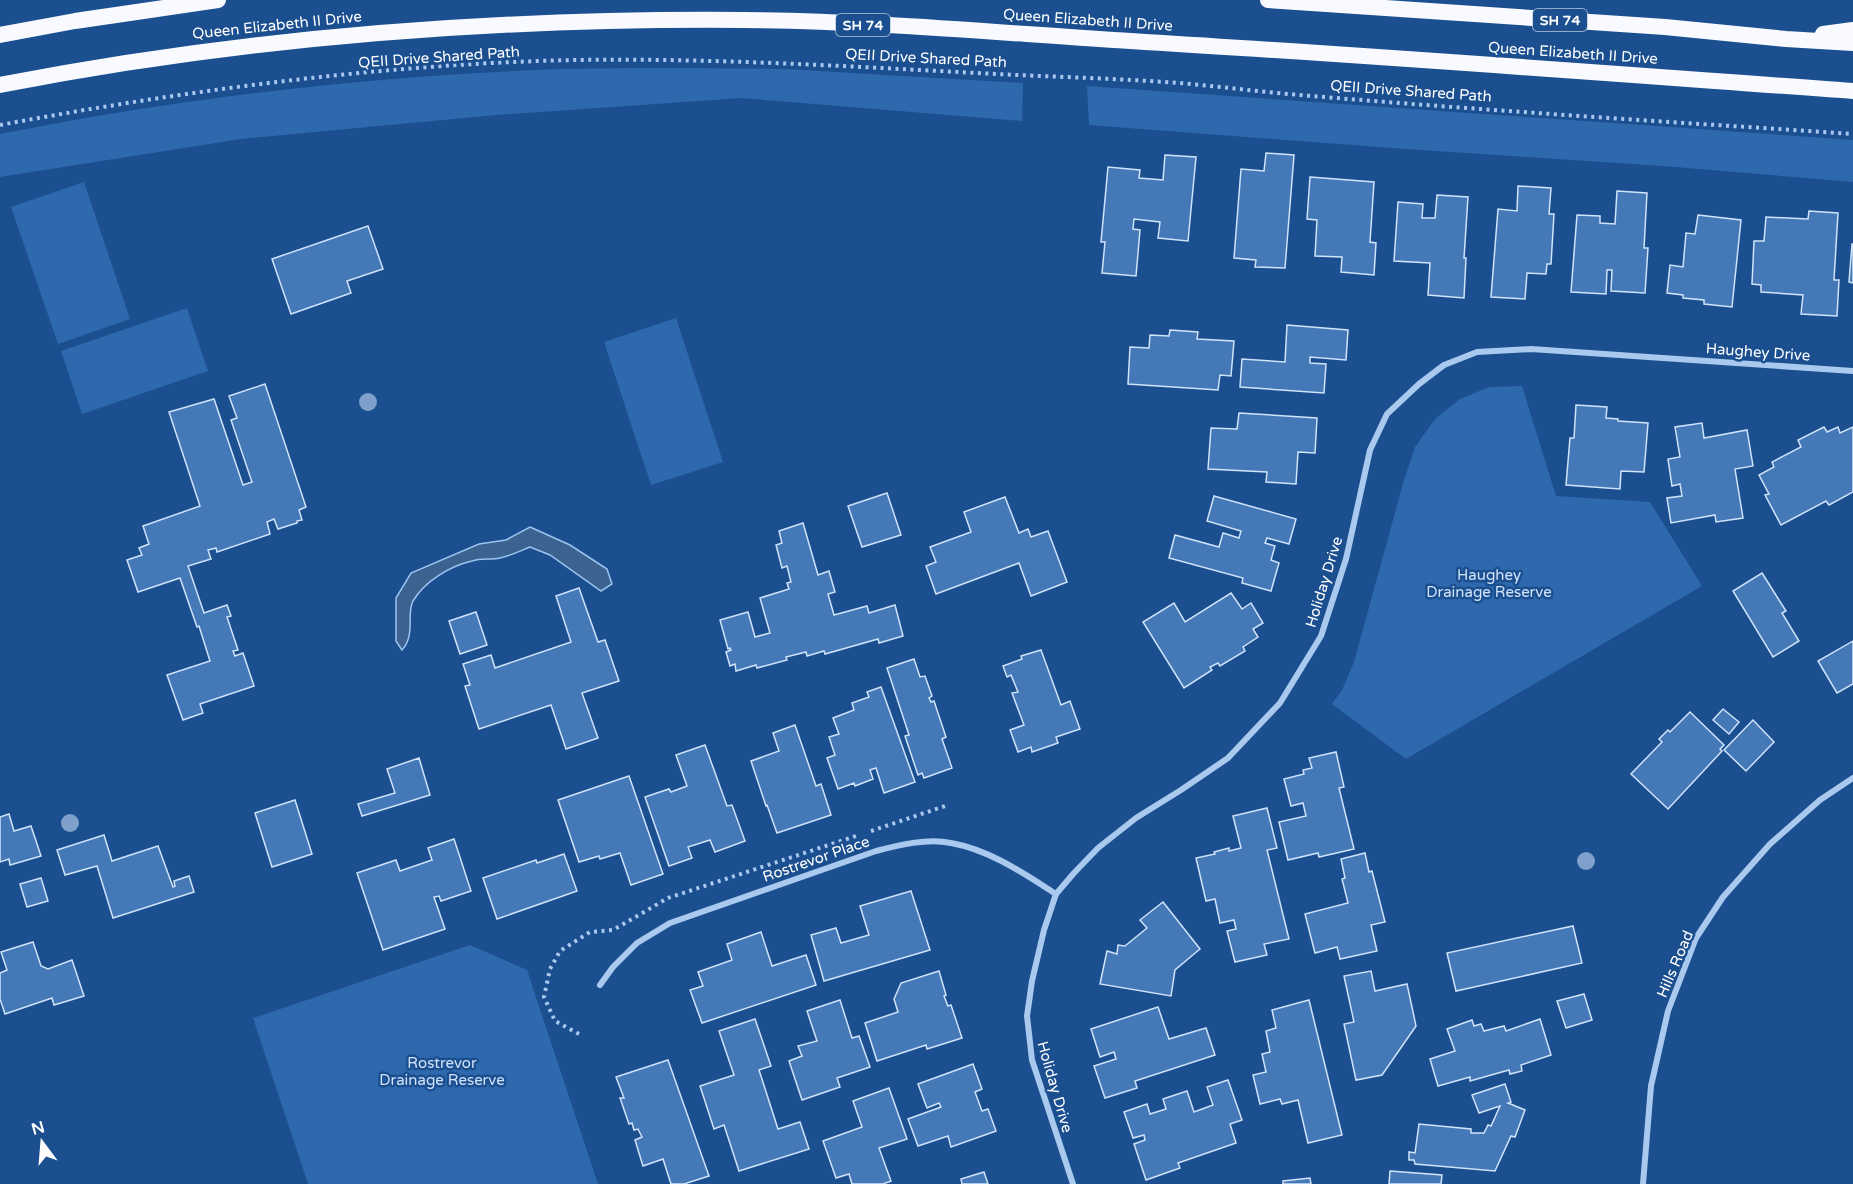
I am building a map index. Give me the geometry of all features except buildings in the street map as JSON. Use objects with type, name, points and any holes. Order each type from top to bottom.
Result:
[{"type":"highway","name":"Queen Elizabeth II Drive","points":[[0,35],[75,21],[218,0]]},
{"type":"highway","name":"SH 74","points":[[1268,0],[1665,27],[1853,43]]},
{"type":"highway","name":"Queen Elizabeth II Drive","points":[[0,85],[112,64],[326,36],[559,22],[745,20],[1268,49],[1853,91]]},
{"type":"highway","name":"SH 74","points":[[1786,39],[1853,30]]},
{"type":"street","name":"Holiday Drive","points":[[1073,1184],[1039,1086],[1032,1060],[1027,1016],[1032,981],[1044,930],[1056,894],[1098,848],[1126,826],[1228,758],[1280,703],[1322,636],[1346,559],[1370,450],[1387,414],[1419,384],[1444,365],[1477,352],[1531,349],[1662,357]]},
{"type":"street","name":"Haughey Drive","points":[[1662,357],[1853,371]]},
{"type":"street","name":"Hills Road","points":[[1643,1184],[1651,1086],[1668,1011],[1696,939],[1723,897],[1770,844],[1820,800],[1853,778]]},
{"type":"street","name":"Rostrevor Place","points":[[600,986],[613,967],[637,943],[670,923],[876,851],[908,843],[950,842],[980,851],[1004,861],[1056,894]]},
{"type":"path","name":"QEII Drive Shared Path","points":[[0,125],[165,97],[344,75],[539,62],[651,61],[815,63],[1117,80],[1457,107],[1853,134]]},
{"type":"green space","points":[[559,69],[785,69],[1023,83],[1022,121],[742,98],[496,115],[241,139],[0,177],[0,134],[139,109],[278,90],[419,77]]},
{"type":"green space","points":[[1087,86],[1853,140],[1853,182],[1663,166],[1089,125]]},
{"type":"green space","points":[[84,182],[130,319],[58,344],[11,207]]},
{"type":"green space","points":[[187,308],[208,371],[82,414],[61,351]]},
{"type":"green space","points":[[676,318],[723,462],[651,485],[604,342]]},
{"type":"green space","name":"Haughey Drainage Reserve","points":[[1522,386],[1556,496],[1650,502],[1702,586],[1406,759],[1332,704],[1342,690],[1354,662],[1415,447],[1435,419],[1460,399],[1489,387]]},
{"type":"green space","name":"Rostrevor Drainage Reserve","points":[[470,945],[527,970],[598,1184],[308,1184],[253,1018]]},
{"type":"shaded area","points":[[530,527],[570,545],[607,569],[612,584],[601,591],[550,555],[530,547],[497,559],[464,563],[439,575],[424,587],[413,601],[410,612],[409,638],[402,650],[396,641],[396,598],[411,573],[479,544],[506,540]]}]
